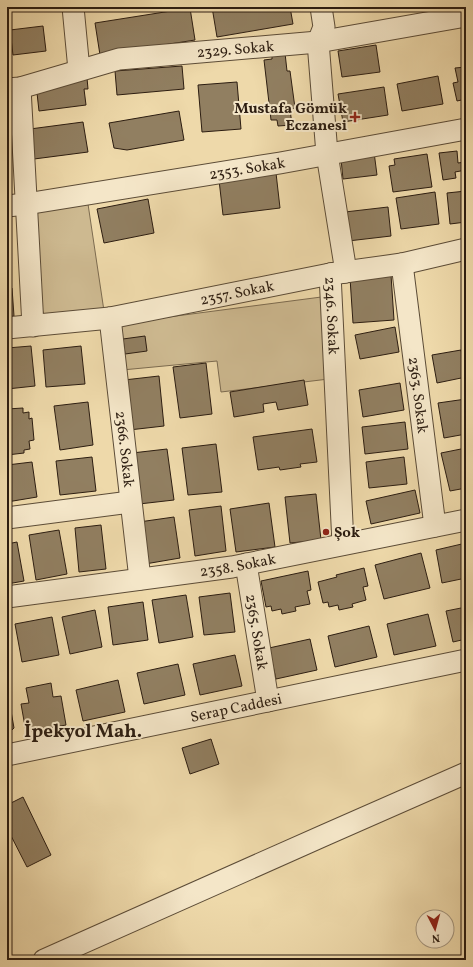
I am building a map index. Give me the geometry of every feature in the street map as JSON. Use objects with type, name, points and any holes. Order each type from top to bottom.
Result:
[{"type":"street","points":[[73,7],[79,70]]},
{"type":"street","name":"2346. Sokak","points":[[321,7],[324,27],[318,42],[327,154],[346,272],[330,274],[343,544]]},
{"type":"street","name":"2329. Sokak","points":[[14,89],[119,59],[318,42],[466,16]]},
{"type":"street","points":[[14,89],[17,205],[33,326]]},
{"type":"street","name":"2353. Sokak","points":[[17,205],[280,164],[466,129]]},
{"type":"street","name":"2357. Sokak","points":[[7,328],[110,318],[330,274],[402,264],[466,249]]},
{"type":"street","name":"2363. Sokak","points":[[402,264],[435,526]]},
{"type":"street","name":"2366. Sokak","points":[[110,318],[140,579]]},
{"type":"street","points":[[7,518],[130,502]]},
{"type":"street","name":"2358. Sokak","points":[[7,597],[246,564],[466,520]]},
{"type":"street","name":"2365. Sokak","points":[[246,564],[268,701]]},
{"type":"street","name":"Serap Caddesi","points":[[7,755],[466,660]]},
{"type":"street","points":[[44,960],[466,774]]},
{"type":"shaded area","points":[[88,204],[104,311],[44,314],[40,306],[35,212]]},
{"type":"shaded area","points":[[329,296],[337,378],[221,392],[217,361],[122,370],[115,324]]},
{"type":"building","points":[[212,7],[290,7],[293,24],[217,37]]},
{"type":"building","points":[[190,8],[195,40],[100,55],[95,23]]},
{"type":"building","points":[[43,26],[46,51],[13,55],[10,30]]},
{"type":"building","points":[[376,45],[380,72],[342,77],[338,51]]},
{"type":"building","points":[[285,53],[287,71],[290,71],[295,108],[290,109],[292,125],[278,126],[277,120],[271,120],[264,60],[272,59],[272,55]]},
{"type":"building","points":[[182,66],[184,89],[117,95],[115,71]]},
{"type":"building","points":[[466,67],[466,99],[457,101],[453,83],[458,82],[455,68]]},
{"type":"building","points":[[438,76],[443,104],[402,111],[397,84]]},
{"type":"building","points":[[87,78],[88,89],[84,89],[86,105],[39,111],[36,84]]},
{"type":"building","points":[[237,82],[241,129],[202,132],[198,85]]},
{"type":"building","points":[[384,87],[388,115],[343,122],[338,94]]},
{"type":"building","points":[[179,111],[184,140],[127,150],[114,148],[109,123]]},
{"type":"building","points":[[83,122],[88,152],[34,159],[30,129]]},
{"type":"building","points":[[463,149],[466,149],[466,170],[455,172],[456,178],[443,180],[439,153],[457,151],[458,163],[465,162]]},
{"type":"building","points":[[374,152],[377,175],[343,179],[341,159]]},
{"type":"building","points":[[427,154],[432,187],[393,192],[389,166],[395,165],[394,159]]},
{"type":"building","points":[[276,173],[280,208],[223,215],[219,180]]},
{"type":"building","points":[[466,191],[466,222],[450,224],[447,193]]},
{"type":"building","points":[[435,192],[439,224],[401,229],[396,198]]},
{"type":"building","points":[[148,199],[154,233],[104,243],[97,209]]},
{"type":"building","points":[[388,207],[391,236],[348,241],[345,212]]},
{"type":"building","points":[[391,275],[394,320],[353,323],[350,278]]},
{"type":"building","points":[[12,288],[14,316],[7,317],[7,289]]},
{"type":"building","points":[[395,327],[399,352],[360,359],[355,335]]},
{"type":"building","points":[[145,336],[147,351],[125,354],[123,339]]},
{"type":"building","points":[[31,346],[35,386],[7,389],[7,348]]},
{"type":"building","points":[[81,346],[85,384],[46,387],[43,350]]},
{"type":"building","points":[[461,350],[466,377],[437,383],[432,355]]},
{"type":"building","points":[[206,363],[212,414],[180,418],[173,367]]},
{"type":"building","points":[[159,376],[164,426],[129,430],[124,380]]},
{"type":"building","points":[[304,380],[308,405],[278,410],[276,402],[263,404],[264,412],[234,417],[230,392]]},
{"type":"building","points":[[400,383],[404,410],[363,417],[359,390]]},
{"type":"building","points":[[466,399],[466,434],[444,438],[438,403]]},
{"type":"building","points":[[88,402],[93,445],[60,450],[54,406]]},
{"type":"building","points":[[23,408],[23,413],[29,412],[29,419],[32,418],[34,440],[29,441],[30,449],[24,450],[24,453],[7,455],[7,409]]},
{"type":"building","points":[[405,422],[408,449],[365,454],[362,427]]},
{"type":"building","points":[[312,429],[317,462],[300,464],[301,467],[280,470],[279,467],[258,470],[253,437]]},
{"type":"building","points":[[216,444],[222,492],[188,495],[182,448]]},
{"type":"building","points":[[466,448],[466,488],[450,491],[441,453]]},
{"type":"building","points":[[167,449],[174,500],[139,504],[132,453]]},
{"type":"building","points":[[92,457],[96,491],[60,495],[56,461]]},
{"type":"building","points":[[404,457],[407,484],[369,488],[366,462]]},
{"type":"building","points":[[32,462],[37,497],[7,502],[7,465]]},
{"type":"building","points":[[415,490],[420,513],[371,524],[366,501]]},
{"type":"building","points":[[316,494],[321,540],[290,543],[285,497]]},
{"type":"building","points":[[269,503],[275,547],[236,552],[230,509]]},
{"type":"building","points":[[221,506],[226,551],[195,556],[189,510]]},
{"type":"building","points":[[174,517],[180,558],[145,564],[139,522]]},
{"type":"building","points":[[101,525],[106,569],[79,572],[75,528]]},
{"type":"building","points":[[59,530],[67,574],[36,580],[29,535]]},
{"type":"building","points":[[17,542],[24,581],[7,584],[7,544]]},
{"type":"building","points":[[466,543],[466,578],[442,583],[436,550]]},
{"type":"building","points":[[421,553],[430,588],[384,599],[375,565]]},
{"type":"building","points":[[364,568],[368,586],[363,587],[366,600],[352,604],[353,607],[339,610],[338,605],[329,607],[328,602],[323,603],[318,582],[337,577],[336,575]]},
{"type":"building","points":[[308,571],[311,590],[307,591],[310,604],[295,607],[296,611],[282,614],[281,609],[272,611],[271,606],[266,607],[261,581]]},
{"type":"building","points":[[230,593],[235,632],[204,635],[199,597]]},
{"type":"building","points":[[186,595],[193,637],[159,643],[152,600]]},
{"type":"building","points":[[143,602],[148,640],[113,645],[108,607]]},
{"type":"building","points":[[466,607],[466,639],[453,642],[446,611]]},
{"type":"building","points":[[95,610],[102,647],[70,654],[62,617]]},
{"type":"building","points":[[428,614],[436,646],[394,655],[387,624]]},
{"type":"building","points":[[52,617],[59,655],[22,662],[15,624]]},
{"type":"building","points":[[369,626],[377,657],[335,667],[328,636]]},
{"type":"building","points":[[310,639],[317,670],[276,679],[269,648]]},
{"type":"building","points":[[7,647],[11,670],[7,671]]},
{"type":"building","points":[[235,655],[242,686],[200,695],[193,664]]},
{"type":"building","points":[[178,664],[185,695],[144,704],[137,673]]},
{"type":"building","points":[[118,680],[125,712],[83,721],[76,690]]},
{"type":"building","points":[[51,683],[53,697],[61,696],[66,725],[26,732],[21,704],[29,703],[26,688]]},
{"type":"building","points":[[7,694],[14,728],[7,735]]},
{"type":"building","points":[[211,739],[219,764],[190,774],[182,748]]},
{"type":"building","points":[[23,797],[51,855],[27,867],[7,828],[7,805]]},
{"type":"place","name":"Mustafa Gömük Eczanesi","points":[[355,117]]},
{"type":"place","name":"Şok","points":[[326,532]]},
{"type":"district","name":"İpekyol Mah.","points":[[83,730]]}]
